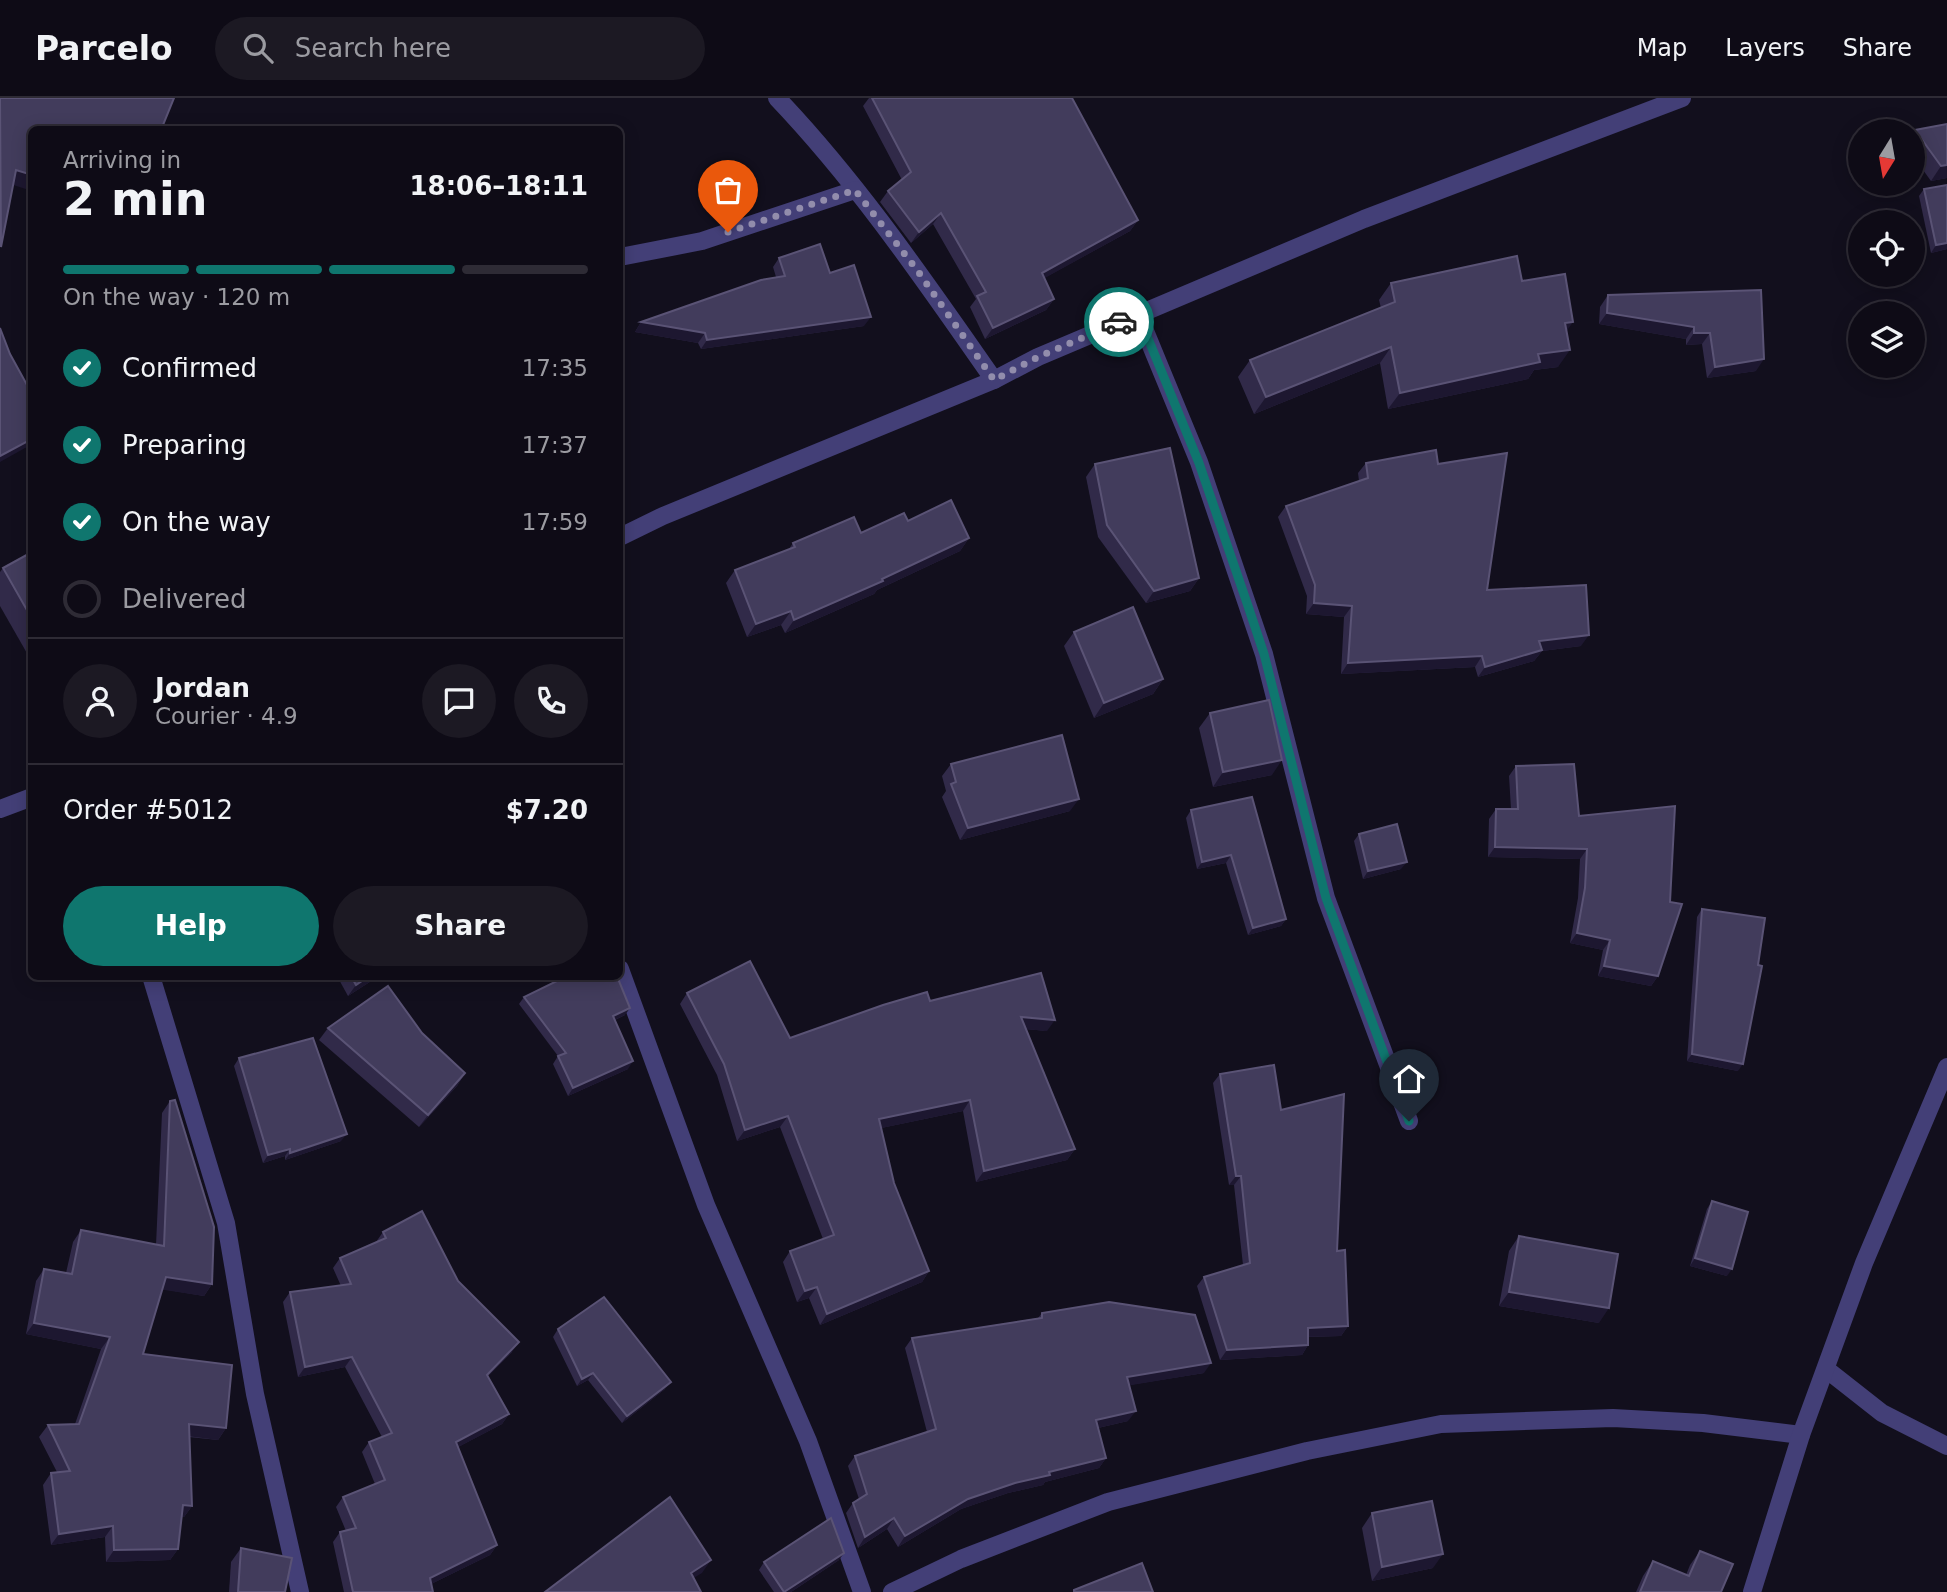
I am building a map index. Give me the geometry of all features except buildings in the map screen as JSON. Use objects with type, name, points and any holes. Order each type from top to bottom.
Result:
[{"type":"street","points":[[777,98],[817,140],[917,270],[994,380]]},
{"type":"street","points":[[623,536],[663,516],[994,380],[1038,357],[1364,219],[1682,98]]},
{"type":"street","points":[[623,256],[702,241],[855,190]]},
{"type":"street","points":[[1138,314],[1199,463],[1264,654],[1326,898],[1409,1121]]},
{"type":"street","points":[[0,809],[28,798]]},
{"type":"street","points":[[623,977],[706,1205],[808,1441],[862,1592]]},
{"type":"street","points":[[151,980],[226,1223],[255,1394],[300,1592]]},
{"type":"street","points":[[1752,1592],[1801,1435],[1825,1369],[1870,1250],[1947,1066]]},
{"type":"street","points":[[1825,1369],[1882,1413],[1947,1446]]},
{"type":"street","points":[[892,1592],[961,1559],[1108,1502],[1307,1451],[1441,1424],[1613,1418],[1703,1423],[1801,1435]]},
{"type":"way so far","points":[[728,232],[855,190],[917,270],[994,380],[1038,357],[1119,322]]},
{"type":"route","points":[[1119,322],[1138,314],[1199,463],[1264,654],[1326,898],[1409,1121]]}]
